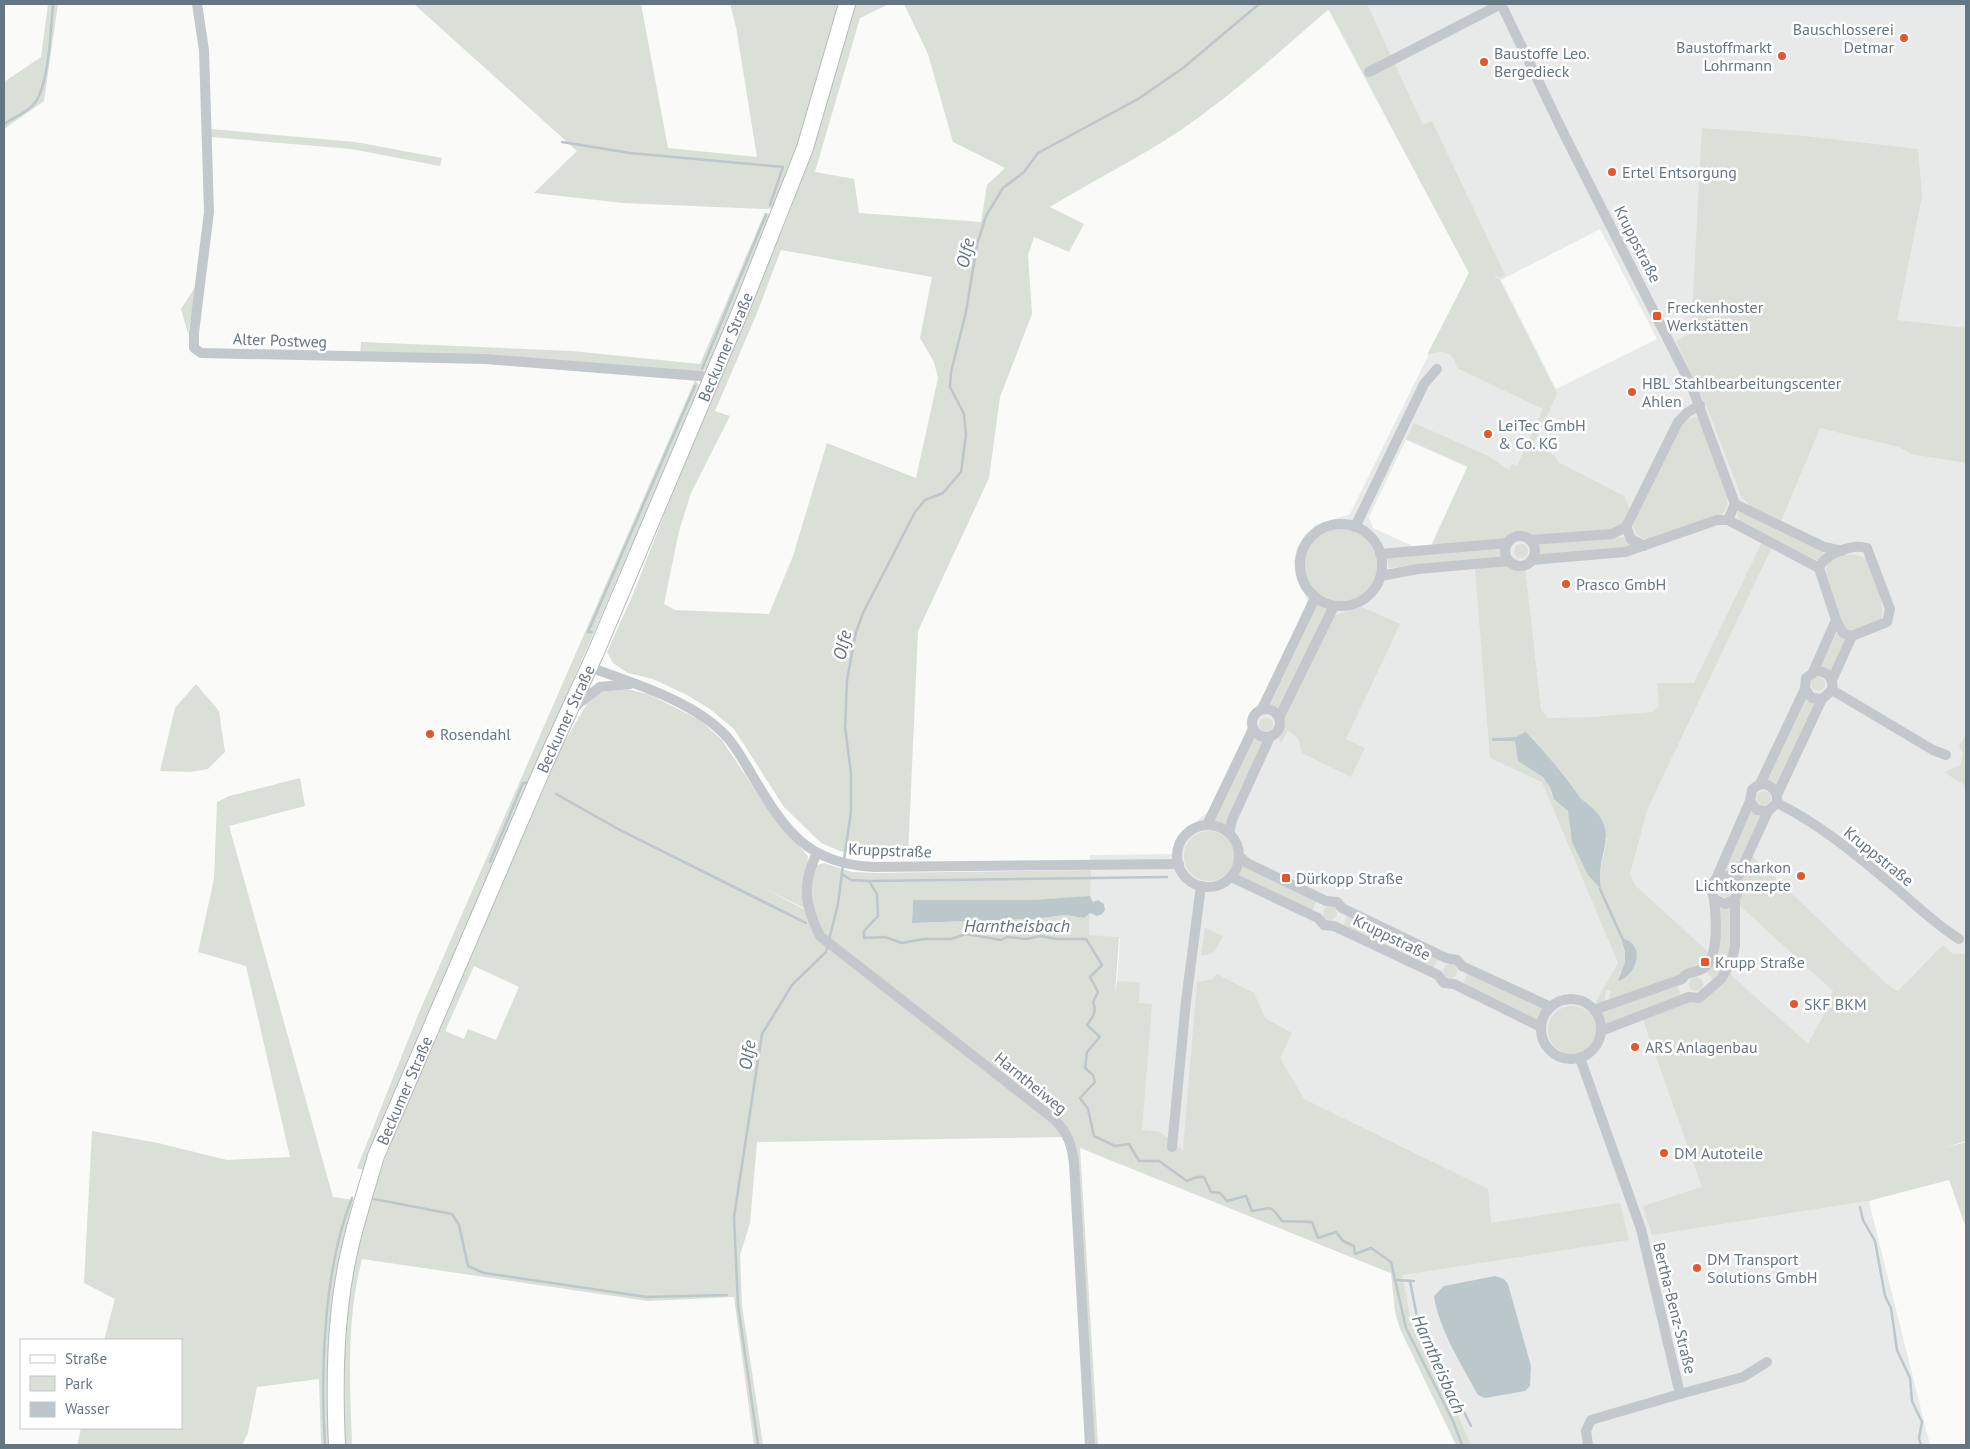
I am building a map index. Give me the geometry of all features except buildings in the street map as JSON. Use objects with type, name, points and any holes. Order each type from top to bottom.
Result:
[{"type":"main road","name":"Beckumer Straße","points":[[338,1445],[335,1378],[337,1331],[342,1288],[358,1216],[376,1156],[409,1074],[589,667],[774,228],[805,148],[847,4]]},
{"type":"street","name":"Alter Postweg","points":[[197,4],[204,50],[209,212],[194,333],[194,348],[201,353],[484,359],[712,377]]},
{"type":"street","name":"Kruppstraße","points":[[1369,72],[1501,4],[1700,405],[1735,504]]},
{"type":"street","points":[[1356,526],[1424,384],[1437,369]]},
{"type":"street","points":[[1380,554],[1508,543],[1519,536],[1530,540],[1612,534],[1626,526],[1678,422],[1700,405]]},
{"type":"street","points":[[1728,520],[1735,504],[1824,547],[1842,551]]},
{"type":"street","points":[[1381,576],[1418,569],[1509,561],[1518,565],[1531,560],[1625,552],[1717,520],[1728,520],[1819,568],[1836,620],[1843,633],[1852,636],[1884,624],[1890,618],[1890,609],[1869,549],[1862,546],[1842,551],[1826,558],[1819,568]]},
{"type":"street","points":[[1340,524],[1356,526],[1368,534],[1380,554],[1381,576],[1374,589],[1362,601],[1348,606],[1334,606],[1315,598],[1302,579],[1299,564],[1303,548],[1312,536],[1325,527],[1340,524]]},
{"type":"street","points":[[1626,526],[1631,539],[1644,546]]},
{"type":"street","points":[[1530,540],[1535,549],[1531,560]]},
{"type":"street","points":[[1508,543],[1506,553],[1509,561]]},
{"type":"street","points":[[1207,825],[1253,729],[1254,715],[1262,709],[1315,598]]},
{"type":"street","points":[[1229,832],[1232,820],[1270,737],[1280,728],[1279,718],[1334,606]]},
{"type":"street","points":[[1594,1010],[1682,979],[1689,972],[1699,971],[1709,963],[1714,950],[1714,898],[1711,888],[1750,802],[1752,790],[1760,784],[1805,689],[1806,678],[1812,672],[1836,620]]},
{"type":"street","points":[[1736,881],[1768,811],[1777,799],[1822,699],[1832,685],[1852,636]]},
{"type":"street","name":"Kruppstraße","points":[[589,667],[633,684],[703,716],[727,736],[776,814],[794,835],[817,854],[834,862],[853,866],[1025,867],[1178,860]]},
{"type":"street","points":[[1812,672],[1824,672],[1832,685],[1933,750],[1946,755]]},
{"type":"street","points":[[567,715],[578,702],[600,687],[633,684]]},
{"type":"street","points":[[1805,689],[1812,698],[1822,699]]},
{"type":"street","points":[[1262,709],[1273,711],[1279,718]]},
{"type":"street","points":[[1253,729],[1260,736],[1270,737]]},
{"type":"street","name":"Kruppstraße","points":[[1760,784],[1770,785],[1777,799],[1844,846],[1940,927],[1959,938]]},
{"type":"street","points":[[1750,802],[1757,810],[1768,811]]},
{"type":"street","points":[[1207,825],[1219,827],[1229,832],[1234,839],[1239,856],[1237,868],[1231,877],[1217,886],[1201,886],[1183,874],[1178,860],[1181,842],[1187,833],[1196,827],[1207,825]]},
{"type":"street","name":"Harntheiweg","points":[[817,854],[806,883],[807,904],[820,936],[1054,1119],[1067,1133],[1072,1146],[1074,1164],[1090,1445]]},
{"type":"street","name":"Kruppstraße","points":[[1239,856],[1262,870],[1326,901],[1334,900],[1342,908],[1446,958],[1457,960],[1462,966],[1552,1007]]},
{"type":"street","points":[[1601,1031],[1689,997],[1699,998],[1704,996],[1709,988],[1721,979],[1732,960],[1735,946],[1735,899],[1739,888],[1736,881],[1728,876],[1716,879]]},
{"type":"street","name":"Kruppstraße","points":[[1231,877],[1318,918],[1324,925],[1334,926],[1438,976],[1444,983],[1454,984],[1541,1027]]},
{"type":"street","points":[[1172,1146],[1186,1001],[1201,886]]},
{"type":"street","points":[[1714,898],[1725,904],[1735,899]]},
{"type":"street","points":[[1318,918],[1318,907],[1326,901]]},
{"type":"street","name":"Kruppstraße","points":[[1334,926],[1342,919],[1342,908]]},
{"type":"street","name":"Kruppstraße","points":[[1438,976],[1438,965],[1446,958]]},
{"type":"street","points":[[1454,984],[1462,977],[1462,966]]},
{"type":"street","points":[[1699,971],[1708,978],[1709,988]]},
{"type":"street","points":[[1682,979],[1682,989],[1689,997]]},
{"type":"street","points":[[1570,999],[1579,1000],[1594,1010],[1600,1020],[1601,1031],[1595,1048],[1580,1058],[1568,1059],[1557,1056],[1548,1048],[1543,1038],[1541,1027],[1544,1016],[1552,1007],[1570,999]]},
{"type":"street","name":"Bertha-Benz-Straße","points":[[1580,1058],[1641,1229],[1680,1394]]},
{"type":"street","name":"Bertha-Benz-Straße","points":[[1588,1445],[1586,1437],[1587,1424],[1596,1417],[1743,1377],[1767,1362]]},
{"type":"shaded area","points":[[1325,4],[1966,4],[1966,1141],[1867,1026],[1826,1092],[1872,1200],[1869,1202],[1930,1445],[1471,1445],[1451,1398],[1411,1321],[1397,1276],[1105,1157],[1120,938],[1089,935],[1090,913],[1094,915],[1105,910],[1101,901],[1093,902],[1090,896],[1090,855],[1172,854],[1185,831],[1209,811],[1246,736],[1250,716],[1261,704],[1306,608],[1307,600],[1296,574],[1294,561],[1297,548],[1305,535],[1316,525],[1350,514],[1469,273]],"holes":[[[1600,229],[1657,339],[1556,389],[1501,280]],[[1406,440],[1467,467],[1431,545],[1415,547],[1373,528],[1369,517]]]},
{"type":"green space","points":[[48,4],[58,4],[44,101],[4,129],[4,82],[41,57]]},
{"type":"green space","points":[[414,4],[641,4],[668,148],[757,157],[736,27],[730,4],[839,4],[799,146],[774,208],[766,209],[623,203],[534,193],[577,151]]},
{"type":"green space","points":[[854,4],[889,4],[860,18],[815,172],[854,179],[859,213],[981,222],[987,185],[1005,168],[953,142],[928,54],[904,4],[1367,4],[1423,125],[1432,121],[1505,275],[1498,278],[1494,272],[1497,279],[1499,279],[1557,394],[1533,445],[1554,455],[1558,462],[1624,496],[1630,510],[1623,524],[1615,529],[1528,536],[1521,533],[1509,539],[1432,545],[1468,466],[1406,439],[1414,423],[1488,456],[1509,470],[1512,464],[1517,466],[1543,409],[1457,368],[1453,358],[1446,352],[1427,355],[1469,273],[1329,9],[1264,66],[1196,119],[1149,150],[1050,207],[1084,224],[1069,252],[1034,237],[1028,255],[1032,314],[1000,397],[989,478],[918,631],[908,857],[861,856],[840,851],[821,843],[784,807],[734,729],[710,709],[687,695],[653,679],[628,673],[613,663],[607,652],[634,592],[689,451],[788,216],[812,150]],"holes":[[[781,250],[932,277],[920,338],[934,362],[938,378],[916,478],[827,443],[793,556],[769,614],[675,610],[664,604],[679,531],[691,493],[730,416],[715,411],[757,313]]]},
{"type":"green space","points":[[1702,128],[1804,136],[1918,149],[1922,196],[1897,320],[1966,328],[1966,463],[1911,454],[1899,447],[1820,428],[1781,521],[1752,508],[1742,498],[1708,410],[1676,341],[1691,333]]},
{"type":"green space","points":[[211,129],[355,142],[442,158],[440,166],[351,149],[211,137]]},
{"type":"green space","points":[[765,212],[769,214],[770,219],[708,367],[702,372],[360,355],[361,342],[572,351],[700,364]]},
{"type":"green space","points":[[197,284],[188,334],[181,309]]},
{"type":"green space","points":[[695,380],[699,385],[699,391],[403,1071],[363,1170],[357,1168],[418,1015]]},
{"type":"green space","points":[[1694,417],[1700,418],[1727,497],[1726,508],[1718,517],[1650,540],[1643,539],[1638,536],[1633,524],[1682,423]]},
{"type":"green space","points":[[1739,511],[1821,548],[1823,555],[1818,561],[1746,527],[1740,521],[1737,514]]},
{"type":"green space","points":[[1341,529],[1361,535],[1371,545],[1377,565],[1371,585],[1361,595],[1341,601],[1321,595],[1311,585],[1305,565],[1311,545],[1321,535]]},
{"type":"green space","points":[[1626,537],[1632,547],[1539,556],[1538,544]]},
{"type":"green space","points":[[1762,542],[1772,547],[1647,810],[1630,874],[1635,885],[1709,953],[1703,965],[1611,1003],[1609,999],[1611,991],[1606,990],[1604,1005],[1595,1003],[1618,963],[1542,782],[1490,758],[1475,568],[1510,564],[1525,567],[1541,710],[1548,718],[1595,717],[1652,712],[1659,706],[1657,683],[1694,683]],"holes":[[[1525,732],[1534,738],[1564,780],[1571,784],[1580,798],[1590,805],[1607,839],[1599,879],[1570,832],[1569,813],[1551,793],[1550,787],[1543,777],[1518,761],[1515,741],[1497,741],[1493,738],[1516,737]],[[1622,941],[1636,966],[1618,975],[1625,959]]]},
{"type":"green space","points":[[1518,544],[1524,544],[1528,551],[1524,558],[1518,558],[1514,554],[1514,548]]},
{"type":"green space","points":[[1503,547],[1504,558],[1389,568],[1387,555]]},
{"type":"green space","points":[[1851,554],[1858,555],[1870,563],[1879,588],[1882,607],[1881,620],[1854,631],[1846,629],[1842,625],[1826,570],[1830,559]]},
{"type":"green space","points":[[1318,603],[1328,608],[1280,711],[1269,707]]},
{"type":"green space","points":[[1362,607],[1400,624],[1346,739],[1365,748],[1351,777],[1302,753],[1298,738],[1288,730],[1281,744],[1279,735],[1283,720],[1334,615]]},
{"type":"green space","points":[[1837,632],[1845,640],[1831,671],[1820,667]]},
{"type":"green space","points":[[1815,677],[1821,677],[1825,684],[1821,691],[1815,691],[1811,687],[1811,681]]},
{"type":"green space","points":[[196,684],[219,711],[225,752],[208,769],[190,772],[160,771],[175,708]]},
{"type":"green space","points":[[628,689],[650,695],[700,720],[722,740],[773,817],[808,856],[804,908],[763,888],[804,909],[814,866],[824,863],[852,872],[877,873],[1091,870],[1090,896],[1032,900],[913,900],[912,923],[1034,919],[1065,915],[1084,918],[1090,913],[1089,935],[1119,937],[1115,996],[1117,981],[1140,983],[1139,1003],[1152,1004],[1142,1130],[1160,1132],[1183,1150],[1197,982],[1213,979],[1217,974],[1254,993],[1265,1018],[1292,1033],[1280,1058],[1304,1099],[1488,1189],[1491,1223],[1620,1203],[1629,1240],[1402,1275],[1411,1321],[1451,1398],[1471,1445],[1456,1445],[1400,1329],[1395,1312],[1391,1273],[1080,1148],[1098,1445],[1093,1445],[1076,1164],[1066,1137],[757,1142],[750,1223],[740,1255],[742,1306],[763,1445],[754,1445],[734,1297],[648,1301],[362,1259],[353,1305],[351,1329],[352,1445],[344,1445],[345,1331],[355,1258],[364,1221],[393,1135],[562,746],[588,702],[601,692]],"holes":[[[474,966],[519,987],[496,1040],[468,1029],[464,1039],[445,1031]]]},
{"type":"green space","points":[[1805,698],[1815,703],[1777,785],[1766,780]]},
{"type":"green space","points":[[1266,718],[1271,720],[1273,725],[1271,730],[1266,732],[1261,730],[1259,725],[1261,720]]},
{"type":"green space","points":[[1966,734],[1966,786],[1944,772],[1960,765],[1963,754],[1959,746]]},
{"type":"green space","points":[[1254,738],[1264,743],[1225,826],[1213,822]]},
{"type":"green space","points":[[300,778],[305,806],[229,826],[333,1197],[353,1200],[334,1286],[330,1331],[329,1445],[321,1445],[319,1379],[257,1387],[248,1433],[242,1445],[77,1445],[81,1429],[182,1429],[182,1339],[104,1339],[115,1299],[84,1283],[92,1131],[158,1143],[227,1160],[290,1157],[246,966],[198,952],[214,879],[217,802],[229,796]]},
{"type":"green space","points":[[1761,791],[1767,791],[1771,798],[1767,805],[1761,805],[1757,801],[1757,795]]},
{"type":"green space","points":[[1751,811],[1761,816],[1734,875],[1722,872]]},
{"type":"green space","points":[[1204,831],[1214,831],[1227,838],[1234,851],[1234,861],[1227,874],[1214,881],[1204,881],[1195,877],[1188,870],[1184,861],[1184,851],[1188,842],[1195,835]]},
{"type":"green space","points":[[1751,855],[1889,986],[1898,991],[1943,945],[1953,954],[1966,954],[1966,1141],[1944,1148],[1966,1142],[1966,1228],[1949,1180],[1872,1200],[1652,1235],[1643,1206],[1702,1187],[1642,1017],[1688,1000],[1729,973],[1808,1044],[1825,1013],[1833,991],[1737,903],[1739,879]]},
{"type":"green space","points":[[1242,864],[1317,900],[1312,911],[1237,876]]},
{"type":"green space","points":[[1722,883],[1728,883],[1732,890],[1728,897],[1722,897],[1718,893],[1718,887]]},
{"type":"green space","points":[[1327,906],[1333,906],[1337,913],[1333,920],[1327,920],[1323,916],[1323,910]]},
{"type":"green space","points":[[1720,907],[1731,907],[1732,938],[1726,964],[1713,981],[1707,972],[1713,963]]},
{"type":"green space","points":[[1348,915],[1438,958],[1433,969],[1343,926]]},
{"type":"green space","points":[[1205,928],[1223,936],[1214,952],[1204,956],[1201,955]]},
{"type":"green space","points":[[1447,964],[1453,964],[1457,971],[1453,978],[1447,978],[1443,974],[1443,968]]},
{"type":"green space","points":[[1468,973],[1545,1009],[1540,1021],[1463,983]]},
{"type":"green space","points":[[1693,977],[1699,977],[1703,984],[1699,991],[1693,991],[1689,987],[1689,981]]},
{"type":"green space","points":[[1677,985],[1681,996],[1605,1025],[1601,1013]]},
{"type":"green space","points":[[1567,1006],[1577,1006],[1589,1013],[1596,1025],[1596,1035],[1589,1047],[1577,1054],[1567,1054],[1559,1050],[1552,1043],[1548,1035],[1548,1025],[1552,1017],[1559,1010]]},
{"type":"water","points":[[1525,732],[1554,763],[1580,798],[1594,810],[1602,821],[1605,841],[1600,875],[1601,889],[1588,875],[1572,842],[1568,811],[1554,799],[1550,787],[1543,777],[1518,761],[1515,741],[1492,741],[1492,738],[1516,737]]},
{"type":"water","points":[[1090,896],[1093,902],[1098,900],[1104,904],[1105,910],[1102,914],[1097,916],[1090,913],[1084,918],[1065,915],[1034,919],[912,923],[913,900],[1032,900]]},
{"type":"water","points":[[1625,939],[1635,949],[1636,961],[1630,974],[1618,981],[1625,962],[1622,941]]},
{"type":"water","points":[[1495,1276],[1504,1279],[1508,1284],[1531,1366],[1530,1386],[1525,1391],[1485,1398],[1478,1395],[1452,1347],[1441,1322],[1434,1296],[1444,1286]]},
{"type":"waterway","points":[[4,124],[33,105],[43,86],[50,42],[53,4]]},
{"type":"waterway","name":"Olfe","points":[[844,859],[851,812],[851,773],[845,727],[847,680],[856,632],[863,613],[915,512],[925,500],[943,493],[961,472],[966,435],[964,414],[950,387],[951,372],[966,312],[977,245],[986,216],[1003,188],[1024,172],[1038,153],[1138,99],[1183,68],[1259,4]]},
{"type":"waterway","points":[[562,142],[630,153],[783,167],[770,205]]},
{"type":"waterway","points":[[702,369],[766,215]]},
{"type":"waterway","points":[[592,632],[588,632],[695,386]]},
{"type":"waterway","points":[[490,862],[523,783],[526,783]]},
{"type":"waterway","points":[[556,794],[620,830],[806,923]]},
{"type":"waterway","name":"Olfe","points":[[829,940],[838,904],[843,865]]},
{"type":"waterway","name":"Harntheisbach","points":[[842,874],[851,880],[869,881],[877,894],[878,916],[864,931],[864,938],[885,937],[902,943],[923,939],[951,939],[966,934],[1001,940],[1007,937],[1027,939],[1040,936],[1057,939],[1086,939],[1102,965],[1090,977],[1098,992],[1093,1002],[1094,1014],[1087,1025],[1100,1037],[1087,1052],[1085,1068],[1093,1075],[1095,1082],[1080,1098],[1088,1109],[1094,1136],[1115,1146],[1129,1144],[1139,1161],[1159,1161],[1187,1181],[1197,1177],[1204,1177],[1211,1192],[1220,1193],[1227,1201],[1246,1196],[1252,1211],[1269,1208],[1282,1221],[1312,1222],[1318,1238],[1336,1232],[1343,1241],[1354,1246],[1355,1254],[1371,1248],[1391,1262],[1406,1328],[1453,1421],[1462,1445]]},
{"type":"waterway","points":[[869,881],[1167,877]]},
{"type":"waterway","points":[[1600,889],[1623,940]]},
{"type":"waterway","name":"Olfe","points":[[758,1445],[738,1305],[734,1217],[762,1034],[792,985],[826,952],[828,945]]},
{"type":"waterway","points":[[325,1445],[323,1385],[326,1320],[335,1255],[352,1198]]},
{"type":"waterway","points":[[374,1199],[452,1214],[459,1225],[468,1266],[484,1273],[647,1297],[727,1295]]},
{"type":"waterway","points":[[1860,1207],[1863,1220],[1875,1241],[1885,1296],[1891,1308],[1897,1350],[1910,1378],[1912,1401],[1922,1422],[1919,1438],[1921,1445]]},
{"type":"waterway","points":[[1396,1280],[1414,1281]]},
{"type":"waterway","points":[[1410,1281],[1417,1317],[1471,1426]]},
{"type":"place","name":"Bauschlosserei Detmar","points":[[1904,38]]},
{"type":"place","name":"Baustoffmarkt Lohrmann","points":[[1782,56]]},
{"type":"place","name":"Baustoffe Leo. Bergedieck","points":[[1484,62]]},
{"type":"place","name":"Ertel Entsorgung","points":[[1612,172]]},
{"type":"place","name":"Freckenhoster Werkstätten","points":[[1657,316]]},
{"type":"place","name":"HBL Stahlbearbeitungscenter Ahlen","points":[[1632,392]]},
{"type":"place","name":"LeiTec GmbH & Co. KG","points":[[1488,434]]},
{"type":"place","name":"Prasco GmbH","points":[[1566,584]]},
{"type":"place","name":"Rosendahl","points":[[430,734]]},
{"type":"place","name":"scharkon Lichtkonzepte","points":[[1801,876]]},
{"type":"place","name":"Dürkopp Straße","points":[[1286,878]]},
{"type":"place","name":"Krupp Straße","points":[[1705,962]]},
{"type":"place","name":"SKF BKM","points":[[1794,1004]]},
{"type":"place","name":"ARS Anlagenbau","points":[[1635,1047]]},
{"type":"place","name":"DM Autoteile","points":[[1664,1153]]},
{"type":"place","name":"DM Transport Solutions GmbH","points":[[1697,1268]]}]
